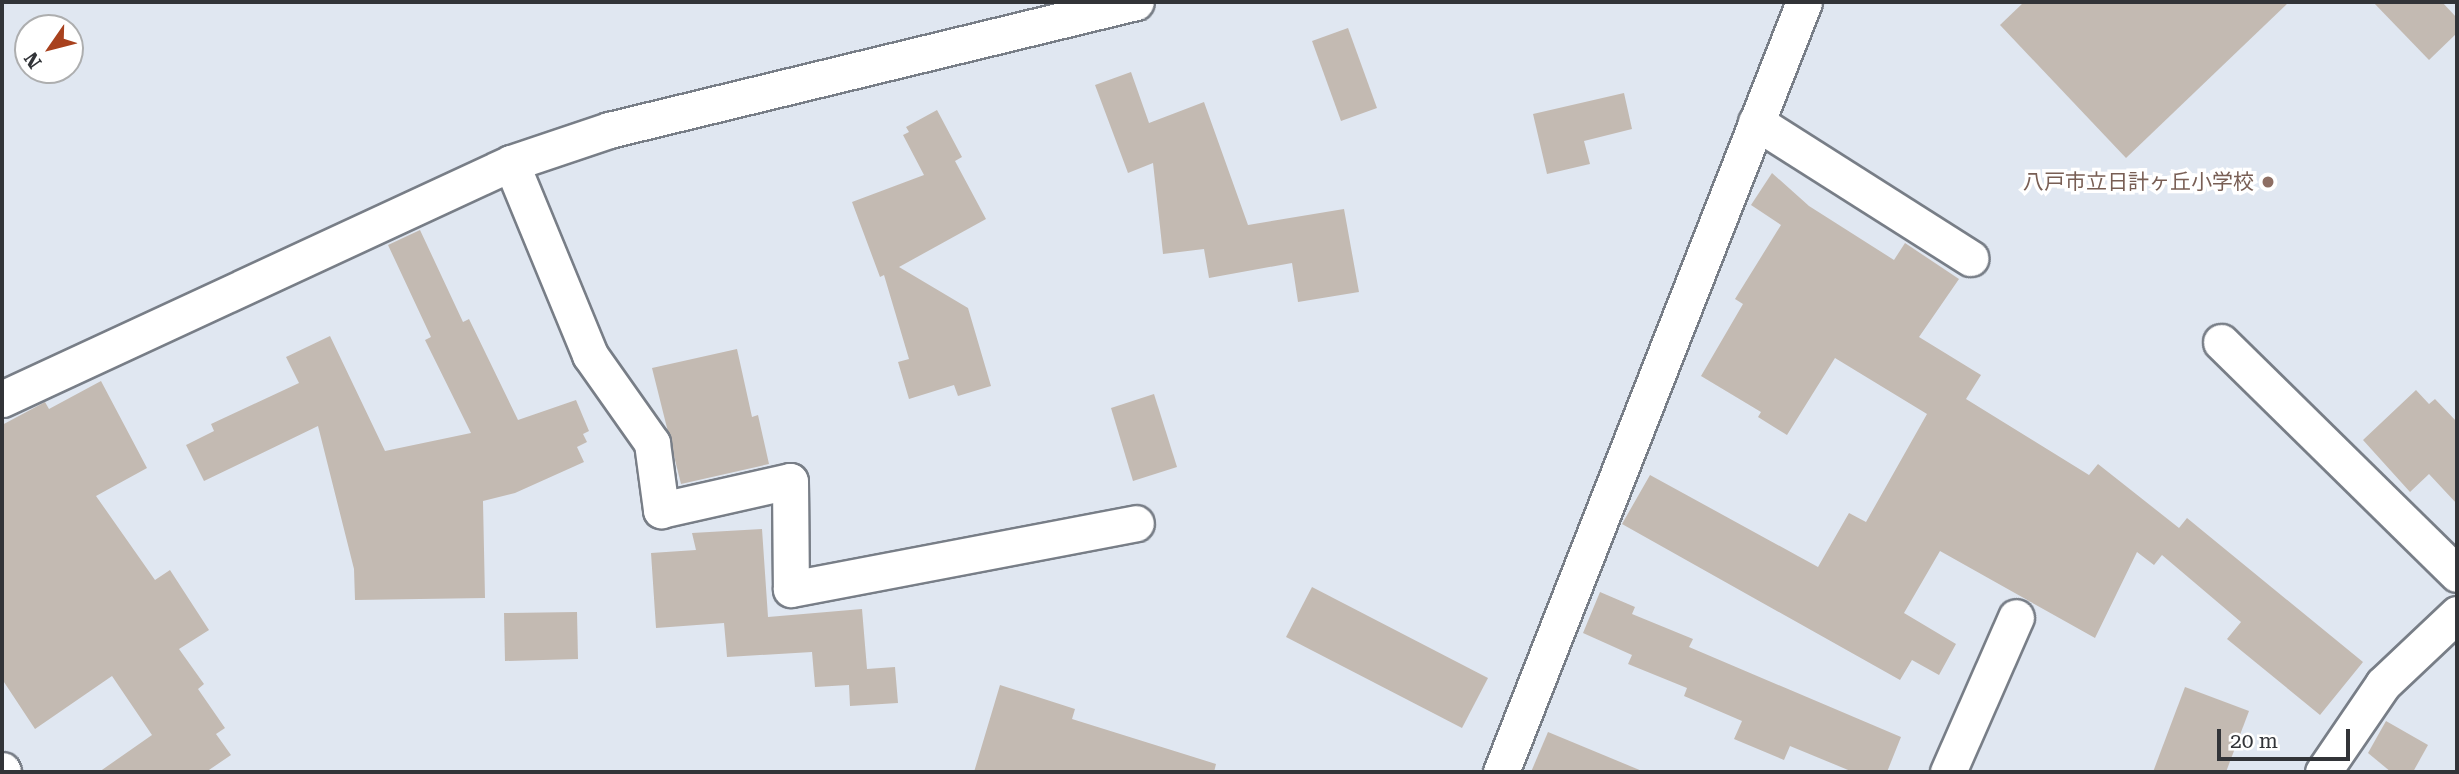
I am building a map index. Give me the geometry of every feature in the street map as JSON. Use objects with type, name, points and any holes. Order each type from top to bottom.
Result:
[{"type":"street","points":[[2,399],[511,163],[608,130],[1136,2]]},
{"type":"street","points":[[1501,772],[1804,2]]},
{"type":"street","points":[[1756,122],[1970,258]]},
{"type":"street","points":[[511,163],[590,355],[652,443],[661,510],[790,481],[791,589],[1136,523]]},
{"type":"street","points":[[2221,342],[2457,574]]},
{"type":"street","points":[[2323,772],[2383,684],[2457,614]]},
{"type":"street","points":[[1948,772],[2016,617]]},
{"type":"building","points":[[2024,2],[2289,2],[2126,158],[2000,25]]},
{"type":"building","points":[[2373,2],[2442,2],[2457,18],[2457,33],[2429,60]]},
{"type":"building","points":[[1348,28],[1377,108],[1341,121],[1312,41]]},
{"type":"building","points":[[1131,72],[1149,123],[1204,102],[1248,225],[1344,209],[1359,292],[1298,302],[1292,263],[1209,278],[1204,249],[1163,254],[1153,163],[1128,173],[1095,85]]},
{"type":"building","points":[[1624,93],[1632,129],[1584,141],[1590,164],[1547,174],[1533,114]]},
{"type":"building","points":[[937,110],[962,157],[955,161],[986,219],[899,267],[968,308],[991,386],[958,396],[954,385],[909,399],[898,362],[909,359],[884,275],[880,277],[852,202],[924,175],[903,135],[909,132],[906,127]]},
{"type":"building","points":[[1772,173],[1809,206],[1894,260],[1905,243],[1959,279],[1919,337],[1981,375],[1966,399],[2089,475],[2098,464],[2179,528],[2187,518],[2363,662],[2320,715],[2227,639],[2241,622],[2162,555],[2154,565],[2137,552],[2095,638],[1940,551],[1904,613],[1956,644],[1939,675],[1912,660],[1900,680],[1622,524],[1650,475],[1818,567],[1849,513],[1866,522],[1927,414],[1835,358],[1787,435],[1758,417],[1761,412],[1701,376],[1743,304],[1735,299],[1781,225],[1751,205]]},
{"type":"building","points":[[420,230],[463,322],[469,319],[518,420],[576,400],[589,431],[583,434],[587,442],[577,447],[584,462],[515,493],[483,501],[485,598],[355,600],[354,569],[318,426],[204,481],[186,445],[214,431],[211,424],[299,383],[286,357],[330,336],[385,451],[471,433],[425,340],[431,337],[388,245]]},
{"type":"building","points":[[737,349],[752,417],[758,415],[769,464],[681,484],[652,368]]},
{"type":"building","points":[[101,381],[147,468],[96,496],[155,580],[170,570],[209,630],[179,649],[204,684],[198,689],[225,728],[216,734],[231,755],[206,772],[99,772],[152,735],[112,676],[35,729],[2,679],[2,425],[45,402],[49,409]]},
{"type":"building","points":[[2416,390],[2429,404],[2435,399],[2457,422],[2457,504],[2429,474],[2410,492],[2363,440]]},
{"type":"building","points":[[1154,394],[1177,467],[1133,481],[1111,408]]},
{"type":"building","points":[[762,529],[768,617],[862,609],[867,669],[895,667],[898,703],[850,706],[849,685],[815,687],[812,652],[727,657],[724,623],[656,628],[651,553],[696,550],[692,533]]},
{"type":"building","points":[[1312,587],[1488,678],[1462,728],[1286,637]]},
{"type":"building","points":[[1600,592],[1635,607],[1632,614],[1693,639],[1689,647],[1901,737],[1887,772],[1853,772],[1790,746],[1784,760],[1734,739],[1742,721],[1684,696],[1687,688],[1628,664],[1632,655],[1583,633]]},
{"type":"building","points":[[577,612],[578,659],[505,661],[504,613]]},
{"type":"building","points":[[1000,685],[1075,709],[1072,719],[1216,764],[1214,772],[974,772]]},
{"type":"building","points":[[2185,687],[2249,711],[2226,772],[2153,772]]},
{"type":"building","points":[[2386,721],[2428,745],[2413,772],[2391,772],[2368,753]]},
{"type":"building","points":[[1548,732],[1642,771],[1642,772],[1531,772]]},
{"type":"place","name":"八戸市立日計ヶ丘小学校","points":[[2268,182]]}]
